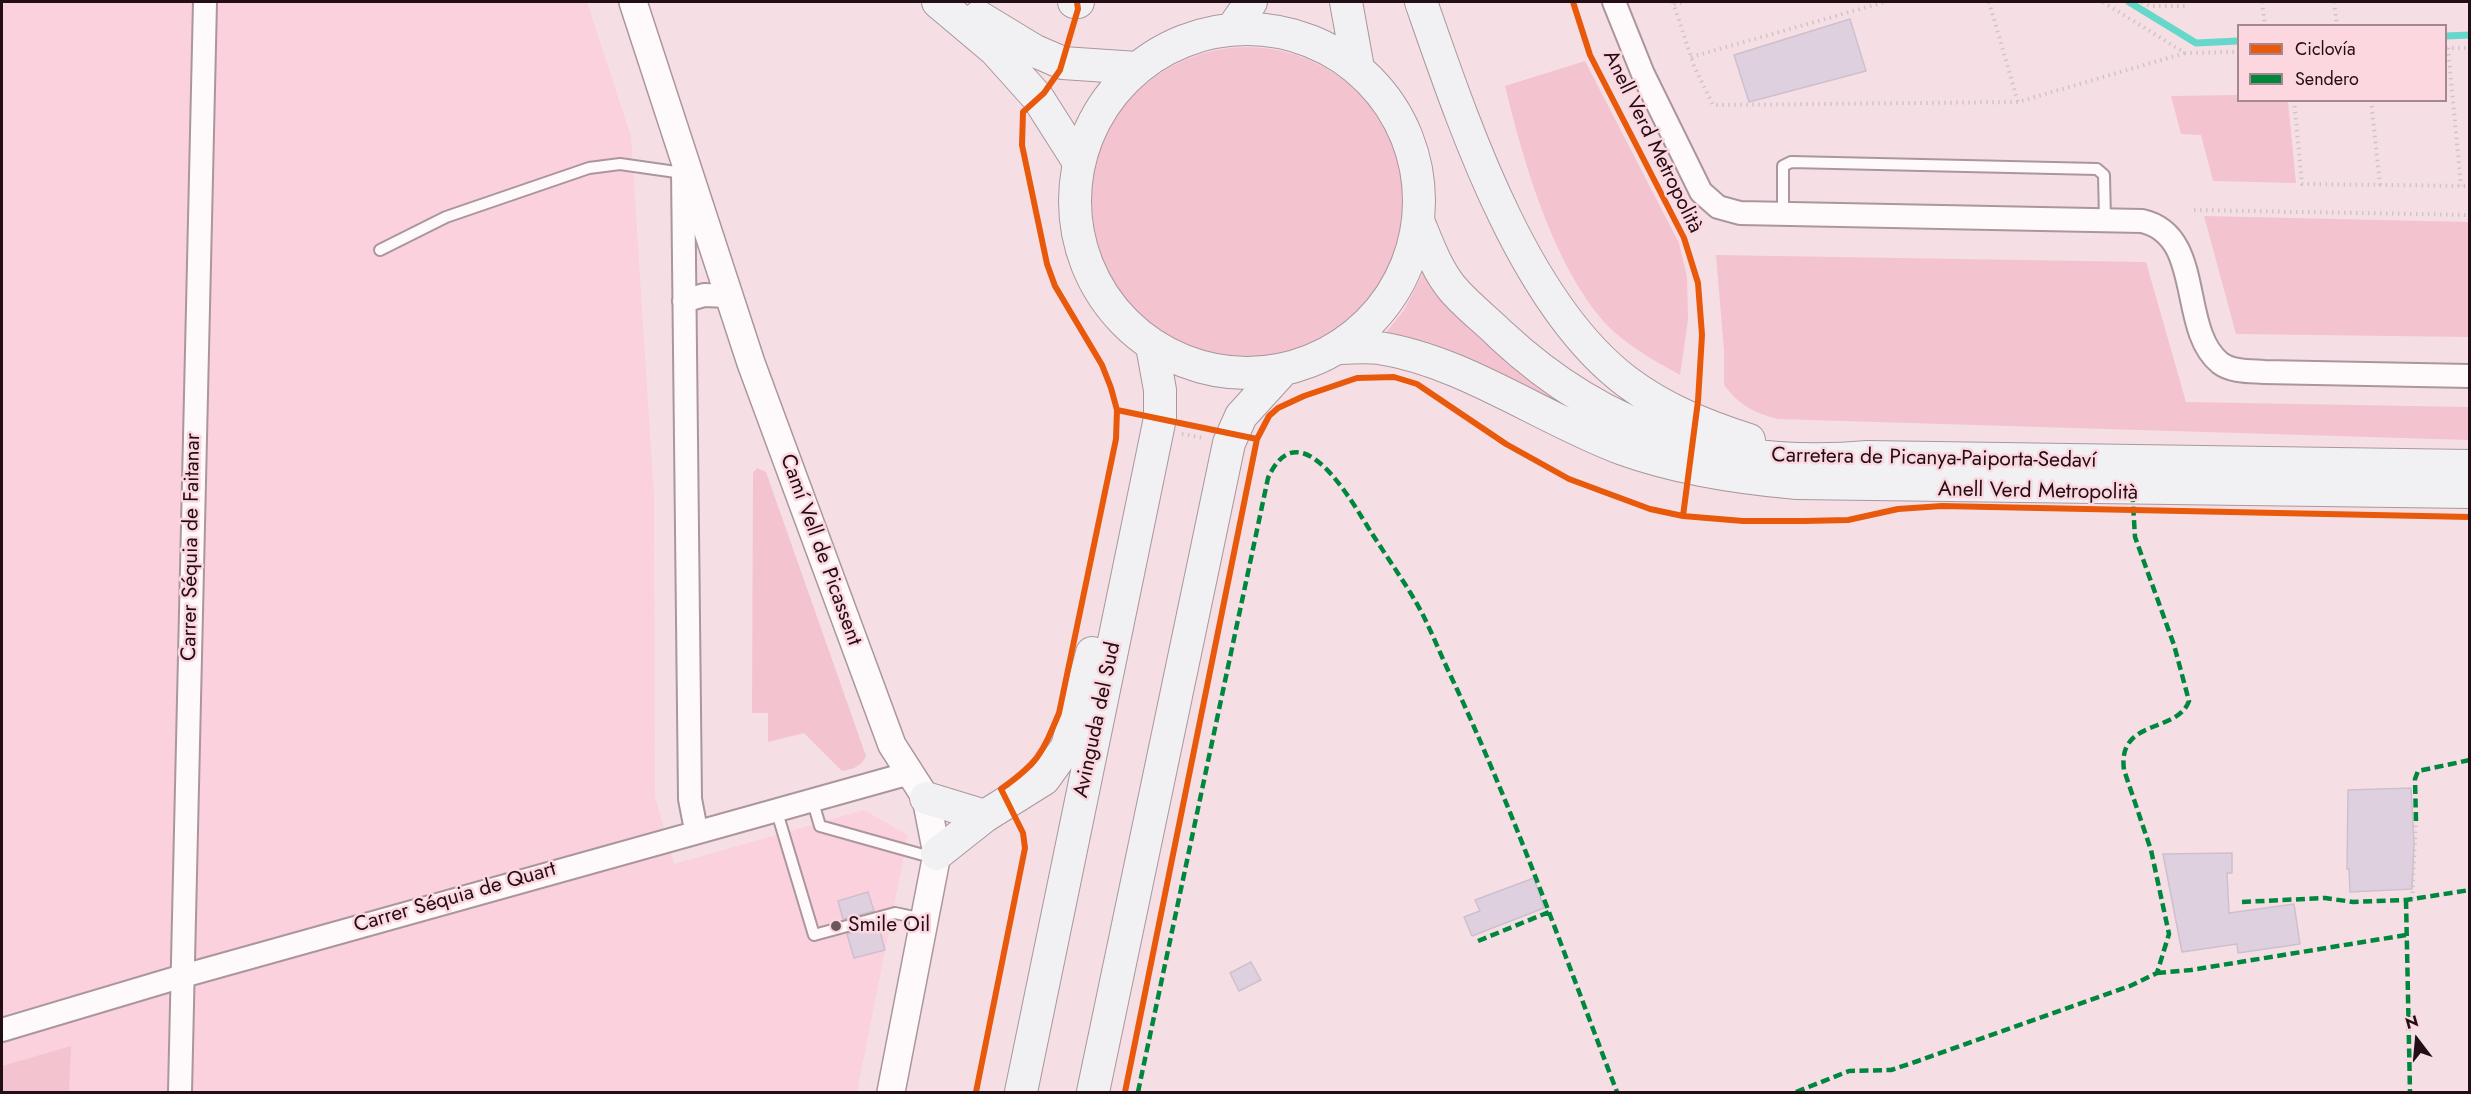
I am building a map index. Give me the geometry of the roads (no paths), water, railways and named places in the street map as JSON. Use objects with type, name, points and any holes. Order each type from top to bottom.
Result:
[{"type":"main road","points":[[938,2],[995,50],[1038,98],[1078,161]]},
{"type":"main road","points":[[951,2],[1035,51],[1063,63],[1137,68]]},
{"type":"main road","points":[[1232,29],[1251,2]]},
{"type":"main road","points":[[1346,2],[1358,68]]},
{"type":"main road","points":[[1420,2],[1466,130],[1526,257],[1555,305],[1590,348],[1626,381],[1668,408],[1710,428],[1755,442],[1868,457]]},
{"type":"main road","points":[[1232,29],[1277,31],[1320,44],[1358,68],[1396,112],[1417,165],[1419,223],[1407,268],[1383,309],[1338,348],[1317,360],[1282,371],[1237,374],[1193,366],[1152,346],[1112,311],[1086,266],[1074,214],[1078,161],[1100,110],[1137,68],[1182,41],[1232,29]]},
{"type":"main road","name":"Carretera de Picanya-Paiporta-Sedaví","points":[[1419,223],[1432,254],[1451,287],[1527,359],[1556,381],[1623,419],[1698,447],[1736,455],[1817,462],[1868,457],[2469,466]]},
{"type":"main road","name":"Avinguda del Sud","points":[[1021,1092],[1160,418],[1160,390],[1152,346]]},
{"type":"main road","name":"Carretera de Picanya-Paiporta-Sedaví","points":[[1338,348],[1378,348],[1436,363],[1622,448],[1709,472],[1753,479],[1797,483],[2469,492]]},
{"type":"main road","points":[[1093,1092],[1229,443],[1241,416],[1282,371]]},
{"type":"main road","points":[[937,856],[985,816],[1044,779],[1067,747],[1114,565],[1144,499]]},
{"type":"main road","points":[[918,785],[985,816]]},
{"type":"street","name":"Carrer Séquia de Faitanar","points":[[180,1092],[205,2]]},
{"type":"street","name":"Camí Vell de Picassent","points":[[633,2],[683,163],[729,296],[892,745],[918,785]]},
{"type":"street","points":[[1614,2],[1642,74],[1701,192],[1708,201],[1726,211],[2150,223],[2175,243],[2206,345],[2221,364],[2231,369],[2264,372],[2469,376]]},
{"type":"street","name":"Camí Vell de Picassent","points":[[683,163],[690,799],[696,830]]},
{"type":"street","points":[[684,301],[704,295],[729,296]]},
{"type":"street","name":"Carrer Séquia de Quart","points":[[2,1030],[183,976],[812,798],[918,785]]},
{"type":"street","points":[[891,1092],[937,856],[918,785]]},
{"type":"lane","points":[[1783,214],[1783,166],[1791,162],[2097,169],[2104,176],[2105,220]]},
{"type":"lane","points":[[380,250],[446,216],[589,168],[620,164],[683,163]]},
{"type":"lane","points":[[812,798],[820,826],[937,856]]},
{"type":"lane","points":[[776,808],[814,935],[895,913],[924,920]]},
{"type":"waterway","points":[[2129,2],[2196,43],[2237,41]]},
{"type":"waterway","points":[[2447,36],[2470,35]]},
{"type":"place","name":"Smile Oil","points":[[836,926]]}]
